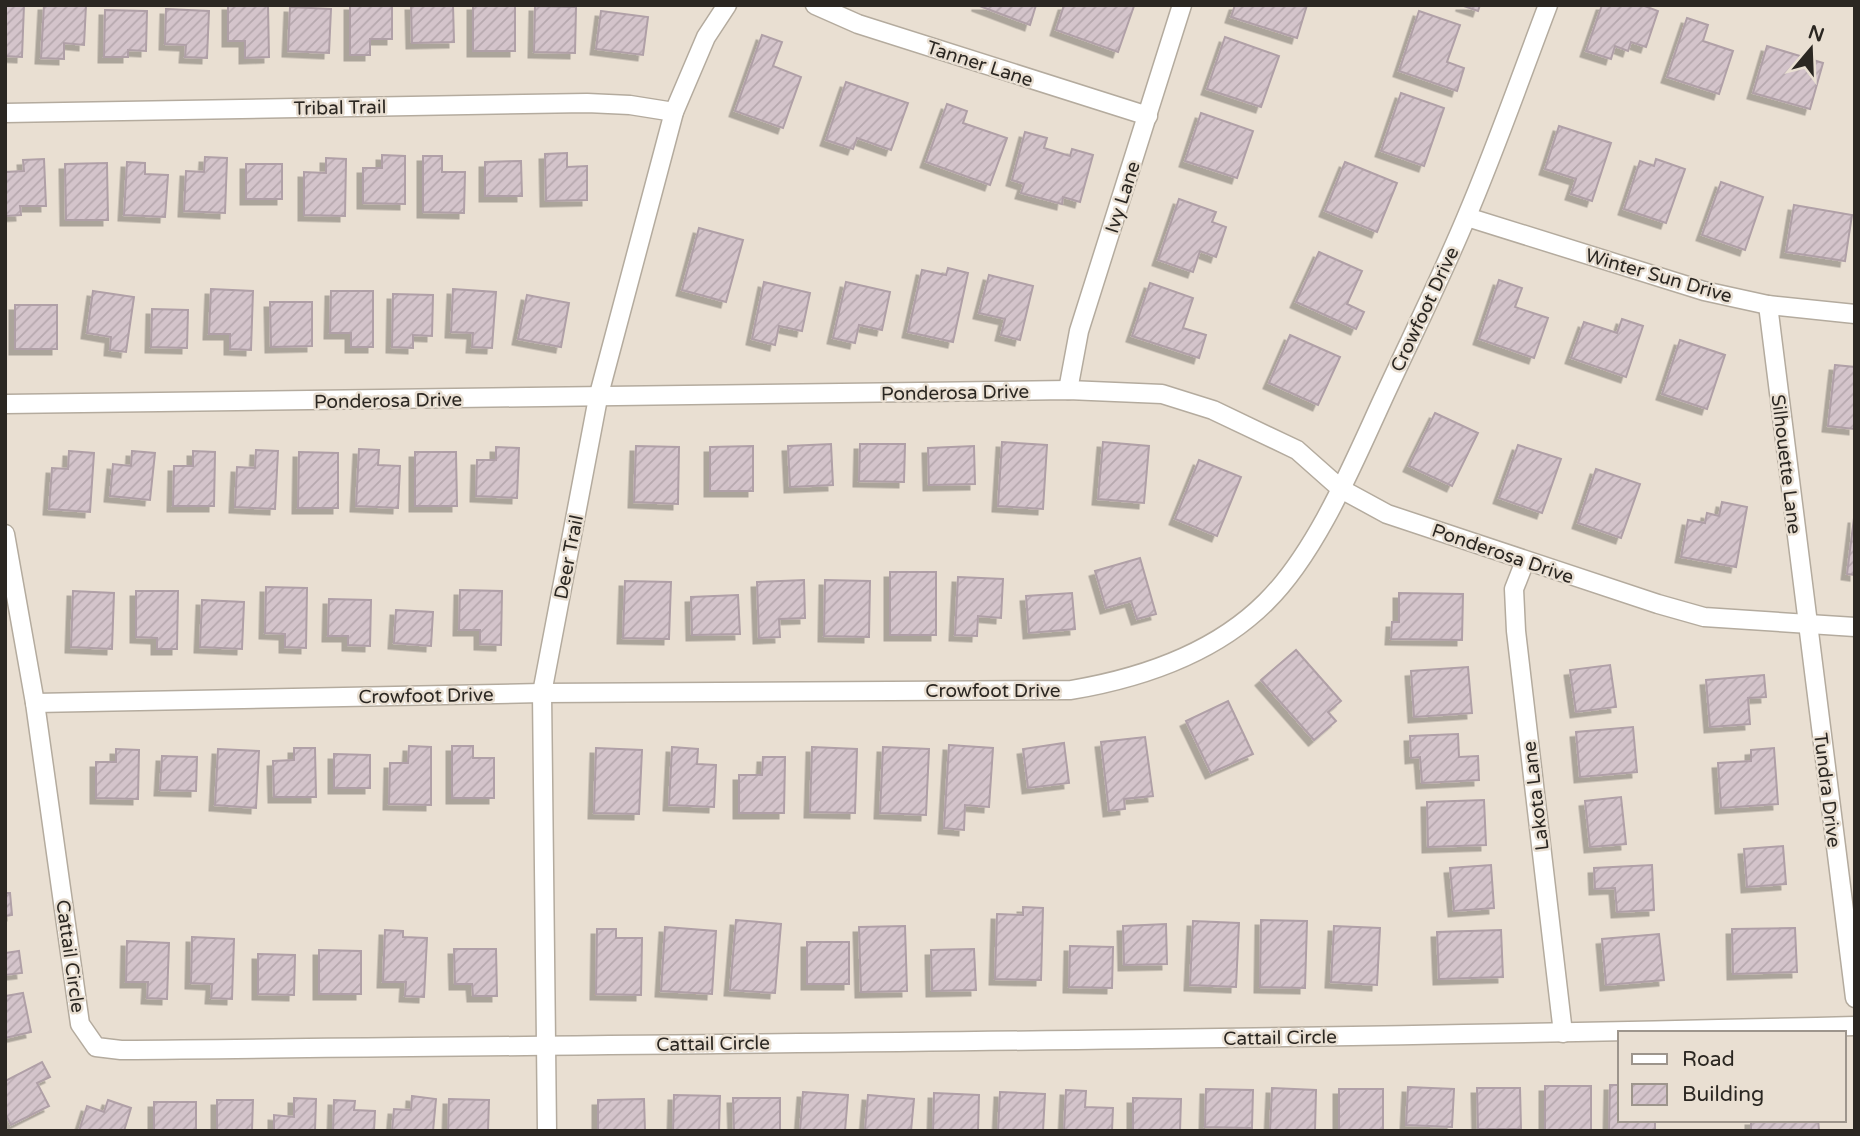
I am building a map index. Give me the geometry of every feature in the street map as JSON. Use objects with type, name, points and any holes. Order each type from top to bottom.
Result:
[{"type":"street","name":"Deer Trail","points":[[547,1131],[542,693],[598,398],[674,112],[706,37],[727,5]]},
{"type":"street","name":"Tanner Lane","points":[[815,5],[871,28],[1148,116]]},
{"type":"street","name":"Ivy Lane","points":[[1068,390],[1079,331],[1182,5]]},
{"type":"street","name":"Crowfoot Drive","points":[[35,703],[542,693],[1071,690],[1118,682],[1174,663],[1223,636],[1267,602],[1309,546],[1341,489],[1467,217],[1548,5]]},
{"type":"street","name":"Tribal Trail","points":[[5,113],[587,103],[630,105],[674,112]]},
{"type":"street","name":"Winter Sun Drive","points":[[1467,217],[1704,291],[1768,306],[1855,314]]},
{"type":"street","name":"Silhouette Lane","points":[[1768,306],[1806,623]]},
{"type":"street","name":"Ponderosa Drive","points":[[5,404],[1068,390],[1163,394],[1213,410],[1297,450],[1341,489],[1387,514],[1525,561],[1704,617],[1855,626]]},
{"type":"street","name":"Cattail Circle","points":[[5,534],[35,703],[80,1024],[96,1047],[134,1050],[1618,1032]]},
{"type":"street","name":"Lakota Lane","points":[[1525,561],[1514,589],[1516,631],[1563,1033]]},
{"type":"street","name":"Tundra Drive","points":[[1806,623],[1855,998]]},
{"type":"street","name":"Cattail Circle","points":[[1646,1031],[1855,1026]]},
{"type":"building","points":[[5,5],[24,5],[22,57],[5,56]]},
{"type":"building","points":[[44,5],[86,5],[84,45],[64,43],[64,59],[41,58]]},
{"type":"building","points":[[228,5],[268,5],[269,57],[245,58],[245,41],[228,41]]},
{"type":"building","points":[[350,5],[392,5],[392,39],[370,39],[370,55],[350,55]]},
{"type":"building","points":[[411,5],[453,5],[454,42],[412,43]]},
{"type":"building","points":[[473,5],[515,5],[515,51],[473,51]]},
{"type":"building","points":[[977,5],[1036,5],[1030,25]]},
{"type":"building","points":[[1064,5],[1134,6],[1118,52],[1056,30]]},
{"type":"building","points":[[1235,5],[1307,5],[1297,38],[1231,17]]},
{"type":"building","points":[[1461,5],[1480,5],[1478,11]]},
{"type":"building","points":[[1602,5],[1642,5],[1658,11],[1646,47],[1631,42],[1628,51],[1615,46],[1611,59],[1586,51]]},
{"type":"building","points":[[535,6],[576,7],[575,53],[534,52]]},
{"type":"building","points":[[290,7],[331,9],[329,53],[288,51]]},
{"type":"building","points":[[166,9],[209,11],[207,58],[185,57],[186,45],[165,44]]},
{"type":"building","points":[[105,10],[147,11],[146,51],[128,50],[128,57],[104,57]]},
{"type":"building","points":[[601,11],[648,17],[643,55],[596,49]]},
{"type":"building","points":[[1419,11],[1460,25],[1447,62],[1464,68],[1457,91],[1399,71]]},
{"type":"building","points":[[1687,18],[1708,25],[1703,41],[1733,51],[1719,94],[1667,77]]},
{"type":"building","points":[[762,35],[782,42],[773,66],[801,77],[783,128],[735,111]]},
{"type":"building","points":[[1225,37],[1279,56],[1261,107],[1207,89]]},
{"type":"building","points":[[1767,46],[1823,63],[1810,109],[1753,93]]},
{"type":"building","points":[[846,82],[908,103],[891,150],[857,138],[853,149],[826,140]]},
{"type":"building","points":[[1401,93],[1444,108],[1424,166],[1381,151]]},
{"type":"building","points":[[947,104],[967,111],[963,123],[1007,138],[990,185],[926,162]]},
{"type":"building","points":[[1201,113],[1253,131],[1237,178],[1185,161]]},
{"type":"building","points":[[1559,126],[1611,143],[1592,201],[1571,194],[1576,179],[1545,169]]},
{"type":"building","points":[[1025,132],[1047,138],[1044,148],[1070,156],[1072,149],[1093,155],[1080,202],[1063,197],[1062,204],[1021,193],[1024,184],[1012,180]]},
{"type":"building","points":[[567,153],[567,167],[587,166],[587,200],[546,201],[545,154]]},
{"type":"building","points":[[382,155],[405,156],[405,204],[363,203],[363,168],[382,168]]},
{"type":"building","points":[[423,156],[442,156],[442,172],[465,172],[464,213],[423,212]]},
{"type":"building","points":[[205,157],[227,158],[225,213],[184,211],[186,171],[204,172]]},
{"type":"building","points":[[326,158],[346,159],[345,216],[304,215],[304,172],[326,173]]},
{"type":"building","points":[[44,159],[46,206],[20,206],[21,215],[5,216],[5,172],[24,171],[23,160]]},
{"type":"building","points":[[1656,159],[1685,169],[1666,223],[1624,209],[1640,161],[1654,166]]},
{"type":"building","points":[[521,161],[522,196],[485,196],[485,162]]},
{"type":"building","points":[[127,162],[145,163],[145,174],[168,175],[165,217],[124,215]]},
{"type":"building","points":[[1345,162],[1397,183],[1377,232],[1325,211]]},
{"type":"building","points":[[107,163],[108,220],[66,220],[65,164]]},
{"type":"building","points":[[246,164],[282,164],[282,199],[246,199]]},
{"type":"building","points":[[1721,182],[1763,197],[1745,250],[1702,235]]},
{"type":"building","points":[[1179,199],[1216,212],[1212,222],[1226,227],[1216,257],[1200,251],[1193,272],[1158,260]]},
{"type":"building","points":[[1794,205],[1852,215],[1845,261],[1786,252]]},
{"type":"building","points":[[699,228],[743,240],[726,302],[682,290]]},
{"type":"building","points":[[1319,252],[1362,271],[1347,304],[1364,312],[1356,329],[1296,302]]},
{"type":"building","points":[[948,268],[968,273],[953,342],[908,332],[922,270],[946,275]]},
{"type":"building","points":[[989,275],[1033,286],[1020,340],[1001,335],[1005,319],[979,313]]},
{"type":"building","points":[[1499,280],[1522,288],[1515,307],[1548,318],[1534,358],[1479,339]]},
{"type":"building","points":[[764,282],[810,293],[802,331],[779,326],[775,345],[752,339]]},
{"type":"building","points":[[846,282],[890,292],[882,330],[859,325],[855,343],[833,338]]},
{"type":"building","points":[[1150,283],[1193,298],[1183,328],[1206,335],[1199,358],[1132,336]]},
{"type":"building","points":[[211,289],[253,291],[251,350],[230,349],[230,334],[209,334]]},
{"type":"building","points":[[453,289],[496,292],[492,348],[472,347],[473,333],[451,332]]},
{"type":"building","points":[[93,291],[134,297],[126,352],[110,350],[111,337],[87,333]]},
{"type":"building","points":[[331,291],[373,291],[373,347],[351,347],[351,333],[330,333]]},
{"type":"building","points":[[393,294],[433,295],[432,336],[413,335],[413,348],[392,347]]},
{"type":"building","points":[[527,295],[569,303],[561,347],[518,339]]},
{"type":"building","points":[[270,302],[312,302],[312,346],[271,347]]},
{"type":"building","points":[[15,305],[57,305],[57,349],[15,349]]},
{"type":"building","points":[[152,309],[188,310],[187,348],[151,347]]},
{"type":"building","points":[[1622,319],[1643,326],[1626,377],[1571,358],[1584,322],[1617,333]]},
{"type":"building","points":[[1290,335],[1340,357],[1318,405],[1269,383]]},
{"type":"building","points":[[1680,340],[1725,355],[1707,409],[1662,394]]},
{"type":"building","points":[[1835,365],[1855,367],[1854,429],[1828,426]]},
{"type":"building","points":[[1435,413],[1478,433],[1452,486],[1409,466]]},
{"type":"building","points":[[1002,442],[1047,445],[1043,509],[998,506]]},
{"type":"building","points":[[1103,442],[1149,446],[1144,503],[1098,499]]},
{"type":"building","points":[[831,444],[833,485],[790,487],[788,446]]},
{"type":"building","points":[[860,444],[905,444],[904,482],[859,481]]},
{"type":"building","points":[[1518,445],[1561,459],[1542,513],[1499,498]]},
{"type":"building","points":[[636,446],[679,447],[678,504],[634,502]]},
{"type":"building","points":[[753,446],[753,491],[710,491],[710,447]]},
{"type":"building","points":[[974,446],[975,484],[929,485],[928,448]]},
{"type":"building","points":[[496,447],[519,448],[517,498],[476,496],[477,460],[496,460]]},
{"type":"building","points":[[359,449],[379,450],[378,465],[400,466],[398,508],[356,506]]},
{"type":"building","points":[[256,450],[278,451],[275,509],[235,507],[237,467],[255,468]]},
{"type":"building","points":[[69,451],[94,453],[90,512],[49,509],[52,468],[68,469]]},
{"type":"building","points":[[132,451],[155,453],[150,500],[110,496],[113,464],[131,466]]},
{"type":"building","points":[[193,451],[215,452],[214,506],[173,506],[174,466],[193,466]]},
{"type":"building","points":[[299,452],[338,453],[338,508],[298,508]]},
{"type":"building","points":[[415,452],[456,452],[457,506],[415,506]]},
{"type":"building","points":[[1199,460],[1241,477],[1217,536],[1175,519]]},
{"type":"building","points":[[1596,469],[1640,484],[1621,538],[1578,523]]},
{"type":"building","points":[[1722,502],[1747,507],[1736,567],[1681,557],[1688,520],[1705,523],[1707,513],[1719,516]]},
{"type":"building","points":[[1855,518],[1855,575],[1847,574]]},
{"type":"building","points":[[1140,558],[1156,614],[1137,619],[1131,601],[1106,608],[1095,571]]},
{"type":"building","points":[[890,572],[936,572],[936,635],[890,635]]},
{"type":"building","points":[[958,577],[1003,579],[1001,618],[978,616],[977,636],[955,635]]},
{"type":"building","points":[[804,580],[805,618],[779,619],[780,637],[759,638],[757,582]]},
{"type":"building","points":[[825,580],[870,581],[869,637],[824,636]]},
{"type":"building","points":[[625,581],[671,582],[669,639],[623,638]]},
{"type":"building","points":[[266,587],[307,588],[306,648],[285,647],[285,634],[265,633]]},
{"type":"building","points":[[460,590],[502,591],[501,645],[480,644],[480,630],[459,630]]},
{"type":"building","points":[[73,591],[114,593],[112,649],[71,647]]},
{"type":"building","points":[[136,591],[178,591],[177,649],[157,649],[157,638],[136,637]]},
{"type":"building","points":[[1072,593],[1075,629],[1029,633],[1026,596]]},
{"type":"building","points":[[1399,593],[1463,594],[1462,640],[1391,639],[1392,622],[1399,622]]},
{"type":"building","points":[[738,595],[740,634],[692,635],[691,597]]},
{"type":"building","points":[[329,599],[371,600],[370,646],[348,645],[348,636],[328,636]]},
{"type":"building","points":[[202,600],[244,602],[242,649],[200,647]]},
{"type":"building","points":[[396,610],[433,612],[431,646],[394,643]]},
{"type":"building","points":[[1296,650],[1341,701],[1328,712],[1336,721],[1314,740],[1261,680]]},
{"type":"building","points":[[1610,665],[1616,707],[1576,712],[1570,670]]},
{"type":"building","points":[[1468,667],[1472,713],[1414,717],[1411,671]]},
{"type":"building","points":[[1764,675],[1766,697],[1748,698],[1750,724],[1710,727],[1706,680]]},
{"type":"building","points":[[1228,701],[1253,754],[1211,773],[1186,721]]},
{"type":"building","points":[[1633,727],[1637,772],[1580,777],[1576,732]]},
{"type":"building","points":[[1458,734],[1459,757],[1478,756],[1479,780],[1422,783],[1420,757],[1411,758],[1410,736]]},
{"type":"building","points":[[1145,737],[1153,796],[1124,799],[1125,809],[1109,811],[1101,742]]},
{"type":"building","points":[[1064,743],[1069,783],[1028,788],[1023,749]]},
{"type":"building","points":[[949,745],[993,748],[989,807],[965,805],[964,830],[944,828]]},
{"type":"building","points":[[409,746],[431,747],[431,805],[389,804],[390,763],[408,763]]},
{"type":"building","points":[[452,746],[473,746],[473,758],[494,758],[494,798],[452,798]]},
{"type":"building","points":[[672,747],[698,749],[697,764],[716,765],[714,807],[669,805]]},
{"type":"building","points":[[812,747],[857,749],[855,813],[810,812]]},
{"type":"building","points":[[883,747],[929,749],[926,815],[880,813]]},
{"type":"building","points":[[294,748],[315,748],[316,797],[274,797],[273,761],[294,760]]},
{"type":"building","points":[[596,748],[642,750],[639,814],[594,813]]},
{"type":"building","points":[[1774,748],[1778,804],[1721,808],[1718,763],[1751,761],[1751,750]]},
{"type":"building","points":[[116,749],[139,750],[138,799],[96,798],[96,762],[116,762]]},
{"type":"building","points":[[218,749],[259,751],[256,808],[215,805]]},
{"type":"building","points":[[334,754],[370,755],[370,788],[334,788]]},
{"type":"building","points":[[162,756],[197,757],[196,791],[160,790]]},
{"type":"building","points":[[763,757],[785,757],[784,813],[739,813],[739,775],[762,775]]},
{"type":"building","points":[[1621,797],[1626,844],[1590,847],[1585,801]]},
{"type":"building","points":[[1484,800],[1486,845],[1428,847],[1427,802]]},
{"type":"building","points":[[1783,846],[1786,884],[1747,887],[1744,849]]},
{"type":"building","points":[[1491,865],[1494,908],[1454,911],[1450,868]]},
{"type":"building","points":[[1652,865],[1654,910],[1617,912],[1615,888],[1595,889],[1594,868]]},
{"type":"building","points":[[5,893],[10,893],[12,915],[5,916]]},
{"type":"building","points":[[1023,907],[1043,908],[1041,980],[995,979],[997,914],[1023,915]]},
{"type":"building","points":[[736,920],[781,924],[775,993],[730,990]]},
{"type":"building","points":[[1261,920],[1307,921],[1305,988],[1260,987]]},
{"type":"building","points":[[1193,921],[1239,923],[1236,987],[1190,985]]},
{"type":"building","points":[[1166,924],[1167,964],[1124,965],[1123,926]]},
{"type":"building","points":[[905,926],[907,991],[861,992],[859,927]]},
{"type":"building","points":[[1334,926],[1380,928],[1377,985],[1331,982]]},
{"type":"building","points":[[665,927],[716,931],[712,994],[661,991]]},
{"type":"building","points":[[1795,928],[1797,972],[1733,974],[1732,929]]},
{"type":"building","points":[[597,929],[616,929],[616,938],[642,938],[641,995],[596,994]]},
{"type":"building","points":[[385,930],[403,931],[403,937],[427,938],[424,997],[405,996],[406,982],[383,982]]},
{"type":"building","points":[[1501,930],[1503,977],[1439,979],[1437,932]]},
{"type":"building","points":[[1659,934],[1664,980],[1606,985],[1602,939]]},
{"type":"building","points":[[192,937],[234,939],[232,999],[211,998],[212,984],[191,983]]},
{"type":"building","points":[[127,941],[169,943],[167,999],[147,998],[148,982],[126,982]]},
{"type":"building","points":[[807,942],[849,942],[849,984],[807,984]]},
{"type":"building","points":[[1070,946],[1113,947],[1112,988],[1069,987]]},
{"type":"building","points":[[454,949],[496,949],[497,996],[473,996],[472,984],[455,984]]},
{"type":"building","points":[[974,949],[976,990],[932,991],[931,950]]},
{"type":"building","points":[[319,950],[361,951],[361,994],[319,994]]},
{"type":"building","points":[[19,951],[22,973],[5,975],[5,953]]},
{"type":"building","points":[[258,954],[295,955],[294,995],[258,994]]},
{"type":"building","points":[[23,993],[31,1032],[5,1038],[5,996]]},
{"type":"building","points":[[42,1062],[50,1077],[37,1083],[49,1106],[11,1125],[5,1113],[5,1081]]},
{"type":"building","points":[[1610,1085],[1618,1085],[1618,1122],[1655,1122],[1655,1131],[1609,1131]]},
{"type":"building","points":[[1545,1086],[1591,1086],[1591,1131],[1545,1131]]},
{"type":"building","points":[[1408,1087],[1454,1089],[1452,1127],[1406,1125]]},
{"type":"building","points":[[1272,1088],[1316,1090],[1315,1131],[1270,1131]]},
{"type":"building","points":[[1477,1088],[1520,1088],[1521,1129],[1478,1129]]},
{"type":"building","points":[[1206,1089],[1253,1090],[1252,1128],[1205,1127]]},
{"type":"building","points":[[1339,1089],[1383,1089],[1383,1131],[1339,1131]]},
{"type":"building","points":[[1066,1090],[1086,1091],[1085,1107],[1113,1108],[1112,1131],[1064,1131]]},
{"type":"building","points":[[803,1092],[848,1095],[845,1131],[800,1131]]},
{"type":"building","points":[[1000,1092],[1045,1094],[1043,1131],[998,1131]]},
{"type":"building","points":[[934,1093],[979,1095],[978,1131],[933,1131]]},
{"type":"building","points":[[674,1095],[720,1096],[719,1131],[673,1131]]},
{"type":"building","points":[[868,1095],[914,1099],[911,1131],[865,1130]]},
{"type":"building","points":[[412,1096],[436,1099],[433,1131],[392,1131],[394,1109],[411,1110]]},
{"type":"building","points":[[294,1098],[316,1099],[315,1131],[274,1131],[274,1115],[294,1117]]},
{"type":"building","points":[[733,1098],[780,1098],[780,1131],[734,1131]]},
{"type":"building","points":[[1133,1098],[1181,1099],[1180,1131],[1133,1131]]},
{"type":"building","points":[[449,1099],[489,1100],[488,1131],[448,1131]]},
{"type":"building","points":[[644,1099],[645,1131],[598,1131],[598,1100]]},
{"type":"building","points":[[108,1100],[131,1108],[124,1131],[79,1131],[87,1106],[104,1112]]},
{"type":"building","points":[[217,1100],[253,1100],[252,1131],[217,1131]]},
{"type":"building","points":[[334,1100],[355,1101],[354,1110],[375,1111],[374,1131],[333,1131]]},
{"type":"building","points":[[154,1102],[196,1102],[196,1131],[154,1131]]},
{"type":"building","points":[[1751,1122],[1818,1122],[1819,1130],[1751,1131]]}]
